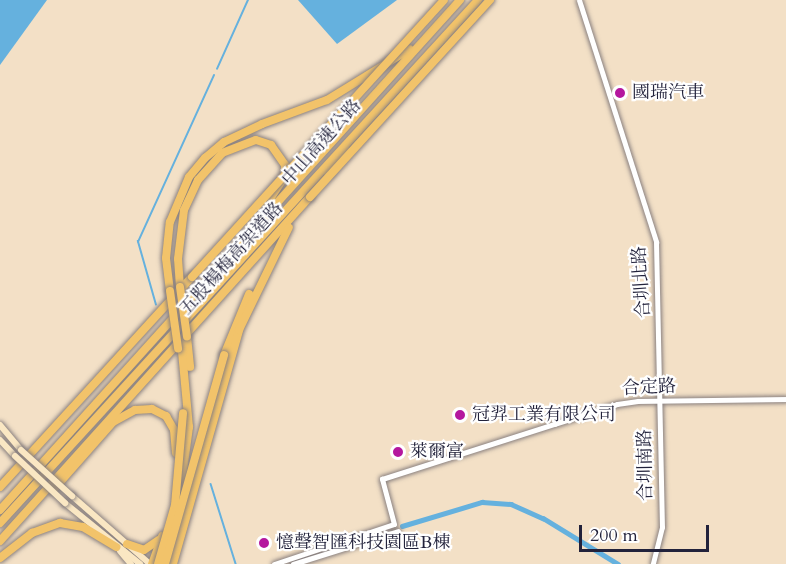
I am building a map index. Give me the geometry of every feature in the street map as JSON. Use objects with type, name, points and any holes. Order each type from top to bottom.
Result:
[{"type":"highway","name":"五股楊梅高架道路","points":[[0,486],[444,0]]},
{"type":"highway","name":"中山高速公路","points":[[0,510],[237,243],[460,0]]},
{"type":"highway","name":"中山高速公路","points":[[0,523],[370,115],[478,0]]},
{"type":"highway","name":"五股楊梅高架道路","points":[[0,541],[490,0]]},
{"type":"highway","points":[[162,564],[188,452],[188,393],[175,290],[175,232],[183,200],[193,180],[224,142],[327,99],[425,38]]},
{"type":"highway","points":[[162,564],[224,355],[256,280],[289,227],[370,115]]},
{"type":"highway","points":[[189,502],[194,420],[175,290],[180,227],[189,194],[222,153],[256,140],[271,145],[285,165],[285,176],[237,243]]},
{"type":"highway","points":[[173,564],[239,330],[289,227]]},
{"type":"highway","points":[[162,564],[178,489],[183,413],[182,342]]},
{"type":"highway","points":[[0,547],[113,422],[135,410],[160,412],[174,430],[172,497]]},
{"type":"highway","points":[[151,564],[165,529],[172,497],[188,452]]},
{"type":"highway","points":[[0,558],[32,533],[60,523],[83,527],[116,547]]},
{"type":"highway","points":[[127,544],[148,549],[159,541],[165,529]]},
{"type":"main road","points":[[0,425],[21,450],[151,564]]},
{"type":"main road","points":[[0,440],[65,503],[140,564]]},
{"type":"main road","points":[[108,536],[130,564]]},
{"type":"street","name":"合圳北路","points":[[579,0],[656,242],[660,401]]},
{"type":"street","name":"合定路","points":[[274,564],[394,524],[382,479],[617,404],[786,399]]},
{"type":"street","name":"合圳南路","points":[[653,564],[662,527],[660,401]]},
{"type":"street","points":[[293,564],[398,531]]},
{"type":"water","points":[[0,0],[47,0],[0,65]]},
{"type":"water","points":[[298,0],[397,0],[337,44]]},
{"type":"waterway","points":[[217,69],[248,0]]},
{"type":"waterway","points":[[156,305],[138,242],[214,75]]},
{"type":"waterway","points":[[211,484],[236,564]]},
{"type":"waterway","points":[[402,526],[482,502],[511,504],[543,518],[618,564]]},
{"type":"place","name":"國瑞汽車","points":[[620,93]]},
{"type":"place","name":"冠羿工業有限公司","points":[[460,415]]},
{"type":"place","name":"萊爾富","points":[[398,452]]},
{"type":"place","name":"憶聲智匯科技園區B棟","points":[[264,543]]}]
